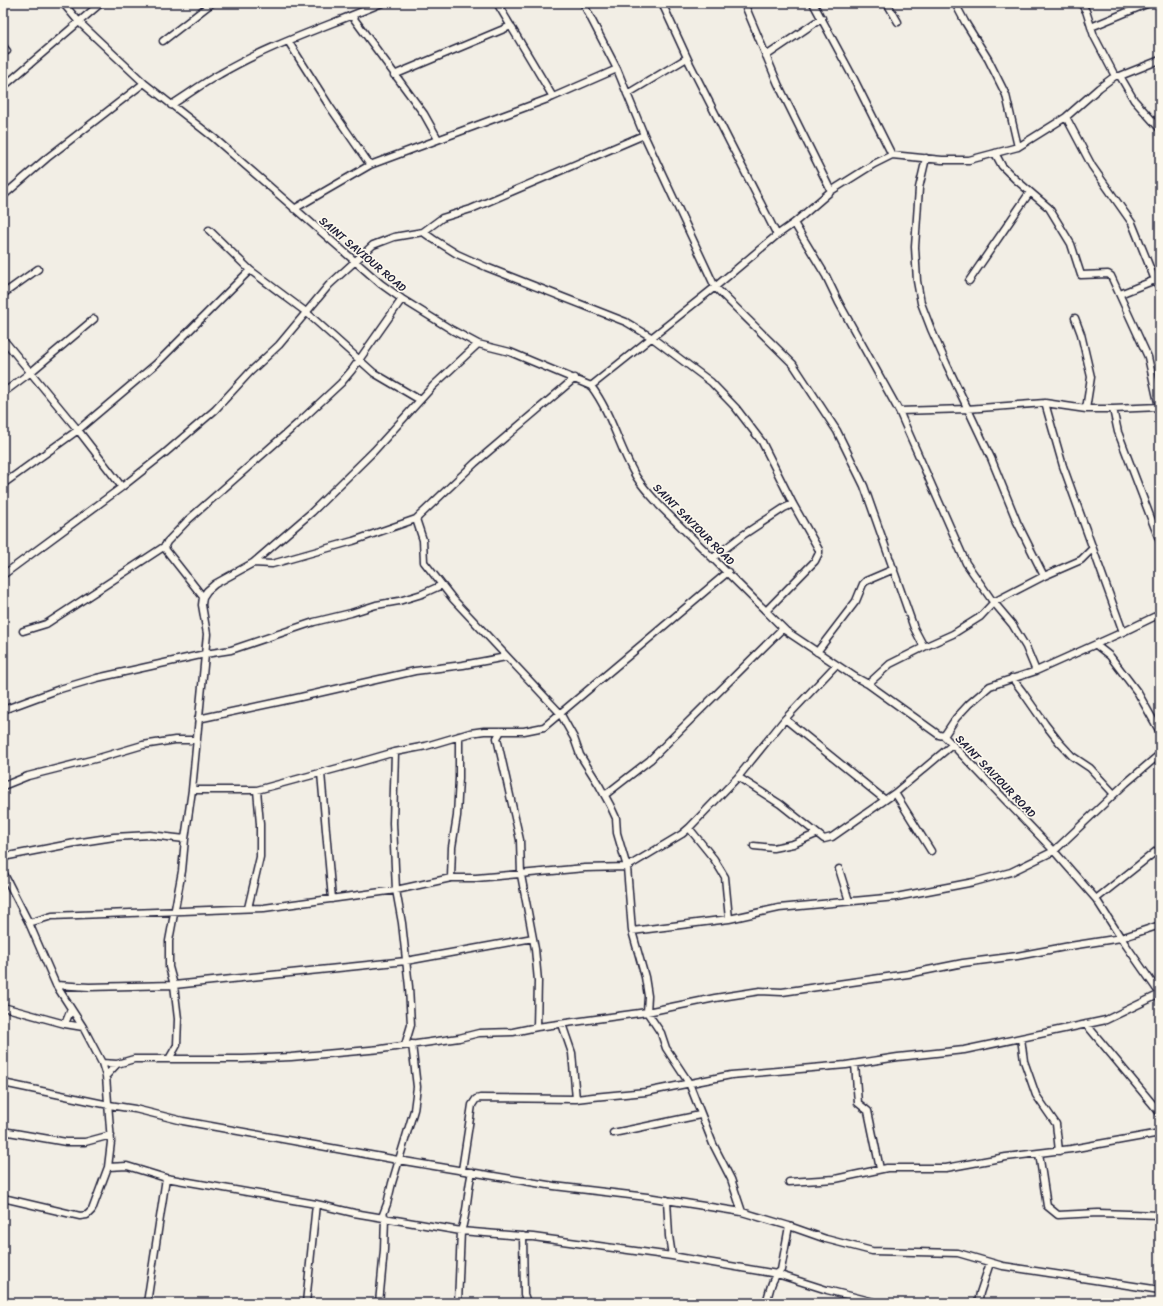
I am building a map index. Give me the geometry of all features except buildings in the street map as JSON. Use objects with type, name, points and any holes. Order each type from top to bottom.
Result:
[{"type":"street","name":"SAINT SAVIOUR ROAD","points":[[63,3],[79,22],[144,83],[214,138],[381,284],[452,330],[478,344],[510,352],[591,386],[607,412],[633,472],[644,488],[659,505],[783,628],[836,665],[868,684],[939,735],[944,736],[1054,852],[1096,899],[1160,994]]},
{"type":"street","points":[[3,87],[100,3]]},
{"type":"street","points":[[163,41],[212,3]]},
{"type":"street","points":[[171,105],[220,74],[288,41],[382,3]]},
{"type":"street","points":[[497,3],[553,97]]},
{"type":"street","points":[[583,3],[617,69],[644,135],[715,287],[792,364],[837,430],[864,486],[914,628],[924,647]]},
{"type":"street","points":[[662,3],[687,58],[777,235]]},
{"type":"street","points":[[744,3],[778,84],[831,191]]},
{"type":"street","points":[[813,3],[856,81],[892,156]]},
{"type":"street","points":[[887,3],[898,22]]},
{"type":"street","points":[[955,3],[988,59],[1006,95],[1018,146]]},
{"type":"street","points":[[1081,3],[1086,11],[1094,36],[1118,76],[1134,100],[1160,128]]},
{"type":"street","points":[[1091,27],[1149,3]]},
{"type":"street","points":[[352,16],[424,114],[438,139]]},
{"type":"street","points":[[766,56],[822,18]]},
{"type":"street","points":[[394,74],[511,26]]},
{"type":"street","points":[[288,41],[330,107],[370,165]]},
{"type":"street","points":[[627,94],[687,58]]},
{"type":"street","points":[[591,386],[715,287],[777,235],[794,223],[831,191],[874,164],[892,156],[942,160],[969,160],[1018,146],[1066,117],[1099,88],[1118,76],[1160,60]]},
{"type":"street","points":[[294,208],[370,165],[553,97],[617,69]]},
{"type":"street","points":[[3,196],[47,158],[144,83]]},
{"type":"street","points":[[1066,117],[1092,166],[1132,223],[1155,280],[1160,288]]},
{"type":"street","points":[[3,575],[122,488],[215,410],[250,372],[279,345],[329,285],[373,245],[394,237],[423,232],[442,218],[471,209],[644,135]]},
{"type":"street","points":[[899,411],[967,409],[1045,403],[1086,409],[1160,407],[1148,357],[1111,276],[1108,274],[1081,275],[1071,244],[1049,208],[1002,166],[995,153]]},
{"type":"street","points":[[926,158],[919,188],[915,247],[917,281],[922,303],[930,329],[991,458],[1017,522],[1044,576]]},
{"type":"street","points":[[969,281],[1030,192]]},
{"type":"street","points":[[794,223],[826,276],[839,303],[899,411],[966,563],[1012,624],[1026,647],[1036,671]]},
{"type":"street","points":[[209,230],[250,270],[306,312],[358,360],[386,381],[420,400]]},
{"type":"street","points":[[423,232],[457,254],[486,267],[626,322],[651,337],[711,382],[736,408],[762,442],[793,504],[819,550],[815,561],[766,611]]},
{"type":"street","points":[[3,294],[38,269]]},
{"type":"street","points":[[3,484],[78,430],[156,364],[250,270]]},
{"type":"street","points":[[1120,294],[1155,280]]},
{"type":"street","points":[[23,631],[46,624],[165,546],[188,520],[341,383],[402,299]]},
{"type":"street","points":[[1075,318],[1081,334],[1091,377],[1086,409]]},
{"type":"street","points":[[3,393],[31,372],[94,319]]},
{"type":"street","points":[[3,339],[78,430],[122,488]]},
{"type":"street","points":[[168,1059],[177,1045],[178,1019],[174,985],[169,967],[168,954],[173,912],[182,872],[206,654],[207,634],[202,605],[203,597],[215,584],[253,564],[312,512],[374,451],[433,386],[478,344]]},
{"type":"street","points":[[253,564],[272,564],[353,541],[416,519],[475,462],[574,378]]},
{"type":"street","points":[[1045,403],[1063,466],[1123,632]]},
{"type":"street","points":[[1113,409],[1118,432],[1160,542]]},
{"type":"street","points":[[713,558],[743,535],[784,508],[793,504]]},
{"type":"street","points":[[416,519],[423,540],[424,562],[453,599],[560,713],[574,738],[580,755],[605,795],[616,818],[617,833],[627,868],[632,930],[645,976],[648,996],[647,1012],[661,1033],[666,1048],[689,1083],[700,1115],[731,1179],[742,1212]]},
{"type":"street","points":[[165,546],[166,550],[203,597]]},
{"type":"street","points":[[868,684],[890,664],[960,630],[980,616],[994,602],[1044,576],[1081,560],[1092,549]]},
{"type":"street","points":[[817,652],[856,601],[863,584],[866,581],[894,570]]},
{"type":"street","points":[[192,790],[257,790],[459,736],[484,731],[524,731],[544,727],[728,572]]},
{"type":"street","points":[[3,710],[60,689],[97,678],[231,650],[314,622],[376,605],[400,601],[422,594],[442,585]]},
{"type":"street","points":[[944,736],[956,718],[969,704],[990,686],[1036,671],[1160,614]]},
{"type":"street","points":[[605,795],[650,760],[783,628]]},
{"type":"street","points":[[1096,644],[1110,656],[1138,693],[1160,732]]},
{"type":"street","points":[[198,719],[415,670],[463,665],[506,657]]},
{"type":"street","points":[[28,923],[52,916],[264,908],[396,890],[451,878],[521,875],[585,868],[627,868],[682,834],[689,828],[738,777],[785,719],[836,665]]},
{"type":"street","points":[[1012,678],[1059,742],[1072,756],[1090,768],[1114,794]]},
{"type":"street","points":[[785,719],[884,799]]},
{"type":"street","points":[[501,731],[497,738],[520,840],[521,875],[533,938],[538,981],[537,1027]]},
{"type":"street","points":[[451,878],[452,847],[457,816],[459,736]]},
{"type":"street","points":[[3,786],[28,776],[143,745],[175,740],[197,740]]},
{"type":"street","points":[[738,777],[780,804],[824,839],[832,837],[895,792],[952,744]]},
{"type":"street","points":[[395,752],[393,823],[396,890],[402,924],[411,1025],[405,1045]]},
{"type":"street","points":[[632,930],[729,919],[779,908],[896,897],[974,882],[1011,872],[1054,852],[1114,794],[1160,754]]},
{"type":"street","points":[[321,773],[332,898]]},
{"type":"street","points":[[248,908],[260,857],[260,824],[257,790]]},
{"type":"street","points":[[895,792],[931,851]]},
{"type":"street","points":[[689,828],[714,859],[725,877],[729,919]]},
{"type":"street","points":[[754,846],[773,848],[793,844],[816,834]]},
{"type":"street","points":[[3,857],[114,837],[150,835],[185,839]]},
{"type":"street","points":[[1096,899],[1160,848]]},
{"type":"street","points":[[839,868],[849,901]]},
{"type":"street","points":[[3,872],[56,985],[83,1027],[102,1063],[106,1076],[112,1142],[108,1167],[92,1210],[87,1215],[80,1216],[3,1198]]},
{"type":"street","points":[[102,1063],[117,1064],[134,1058],[243,1059],[291,1057],[381,1049],[459,1038],[479,1033],[513,1032],[537,1027],[647,1012],[715,998],[760,991],[782,992],[908,974],[963,963],[1017,956],[1121,938],[1160,925]]},
{"type":"street","points":[[56,985],[89,987],[174,985],[406,961],[533,938]]},
{"type":"street","points":[[462,1170],[470,1112],[472,1105],[476,1100],[489,1098],[576,1099],[646,1092],[731,1075],[855,1064],[964,1050],[1106,1020],[1160,994]]},
{"type":"street","points":[[3,1007],[65,1024],[83,1027]]},
{"type":"street","points":[[65,1024],[71,1009]]},
{"type":"street","points":[[562,1024],[572,1053],[576,1099]]},
{"type":"street","points":[[1086,1024],[1160,1113]]},
{"type":"street","points":[[1021,1038],[1024,1061],[1036,1095],[1056,1124],[1059,1150]]},
{"type":"street","points":[[379,1303],[384,1217],[398,1160],[414,1110],[417,1087],[412,1044]]},
{"type":"street","points":[[106,1076],[117,1064]]},
{"type":"street","points":[[855,1064],[858,1103],[868,1111],[880,1169]]},
{"type":"street","points":[[3,1083],[135,1109],[184,1121],[398,1160],[554,1186],[667,1200],[742,1212],[826,1239],[872,1250],[958,1254],[1003,1266],[1160,1290]]},
{"type":"street","points":[[613,1133],[700,1115]]},
{"type":"street","points":[[3,1131],[66,1142],[85,1142],[111,1136]]},
{"type":"street","points":[[789,1182],[835,1179],[887,1168],[946,1168],[1160,1133]]},
{"type":"street","points":[[1040,1153],[1047,1206],[1058,1215],[1098,1213],[1160,1215]]},
{"type":"street","points":[[108,1167],[127,1166],[166,1178],[316,1204],[354,1213],[461,1231],[523,1236],[672,1256],[776,1274],[827,1290],[878,1303]]},
{"type":"street","points":[[458,1303],[461,1231],[464,1222],[468,1185],[472,1172]]},
{"type":"street","points":[[147,1303],[166,1178]]},
{"type":"street","points":[[667,1200],[669,1236],[672,1256]]},
{"type":"street","points":[[306,1303],[316,1204]]},
{"type":"street","points":[[766,1303],[771,1284],[776,1274],[782,1270],[789,1226]]},
{"type":"street","points":[[523,1236],[524,1294],[527,1303]]},
{"type":"street","points":[[978,1303],[990,1263]]}]
